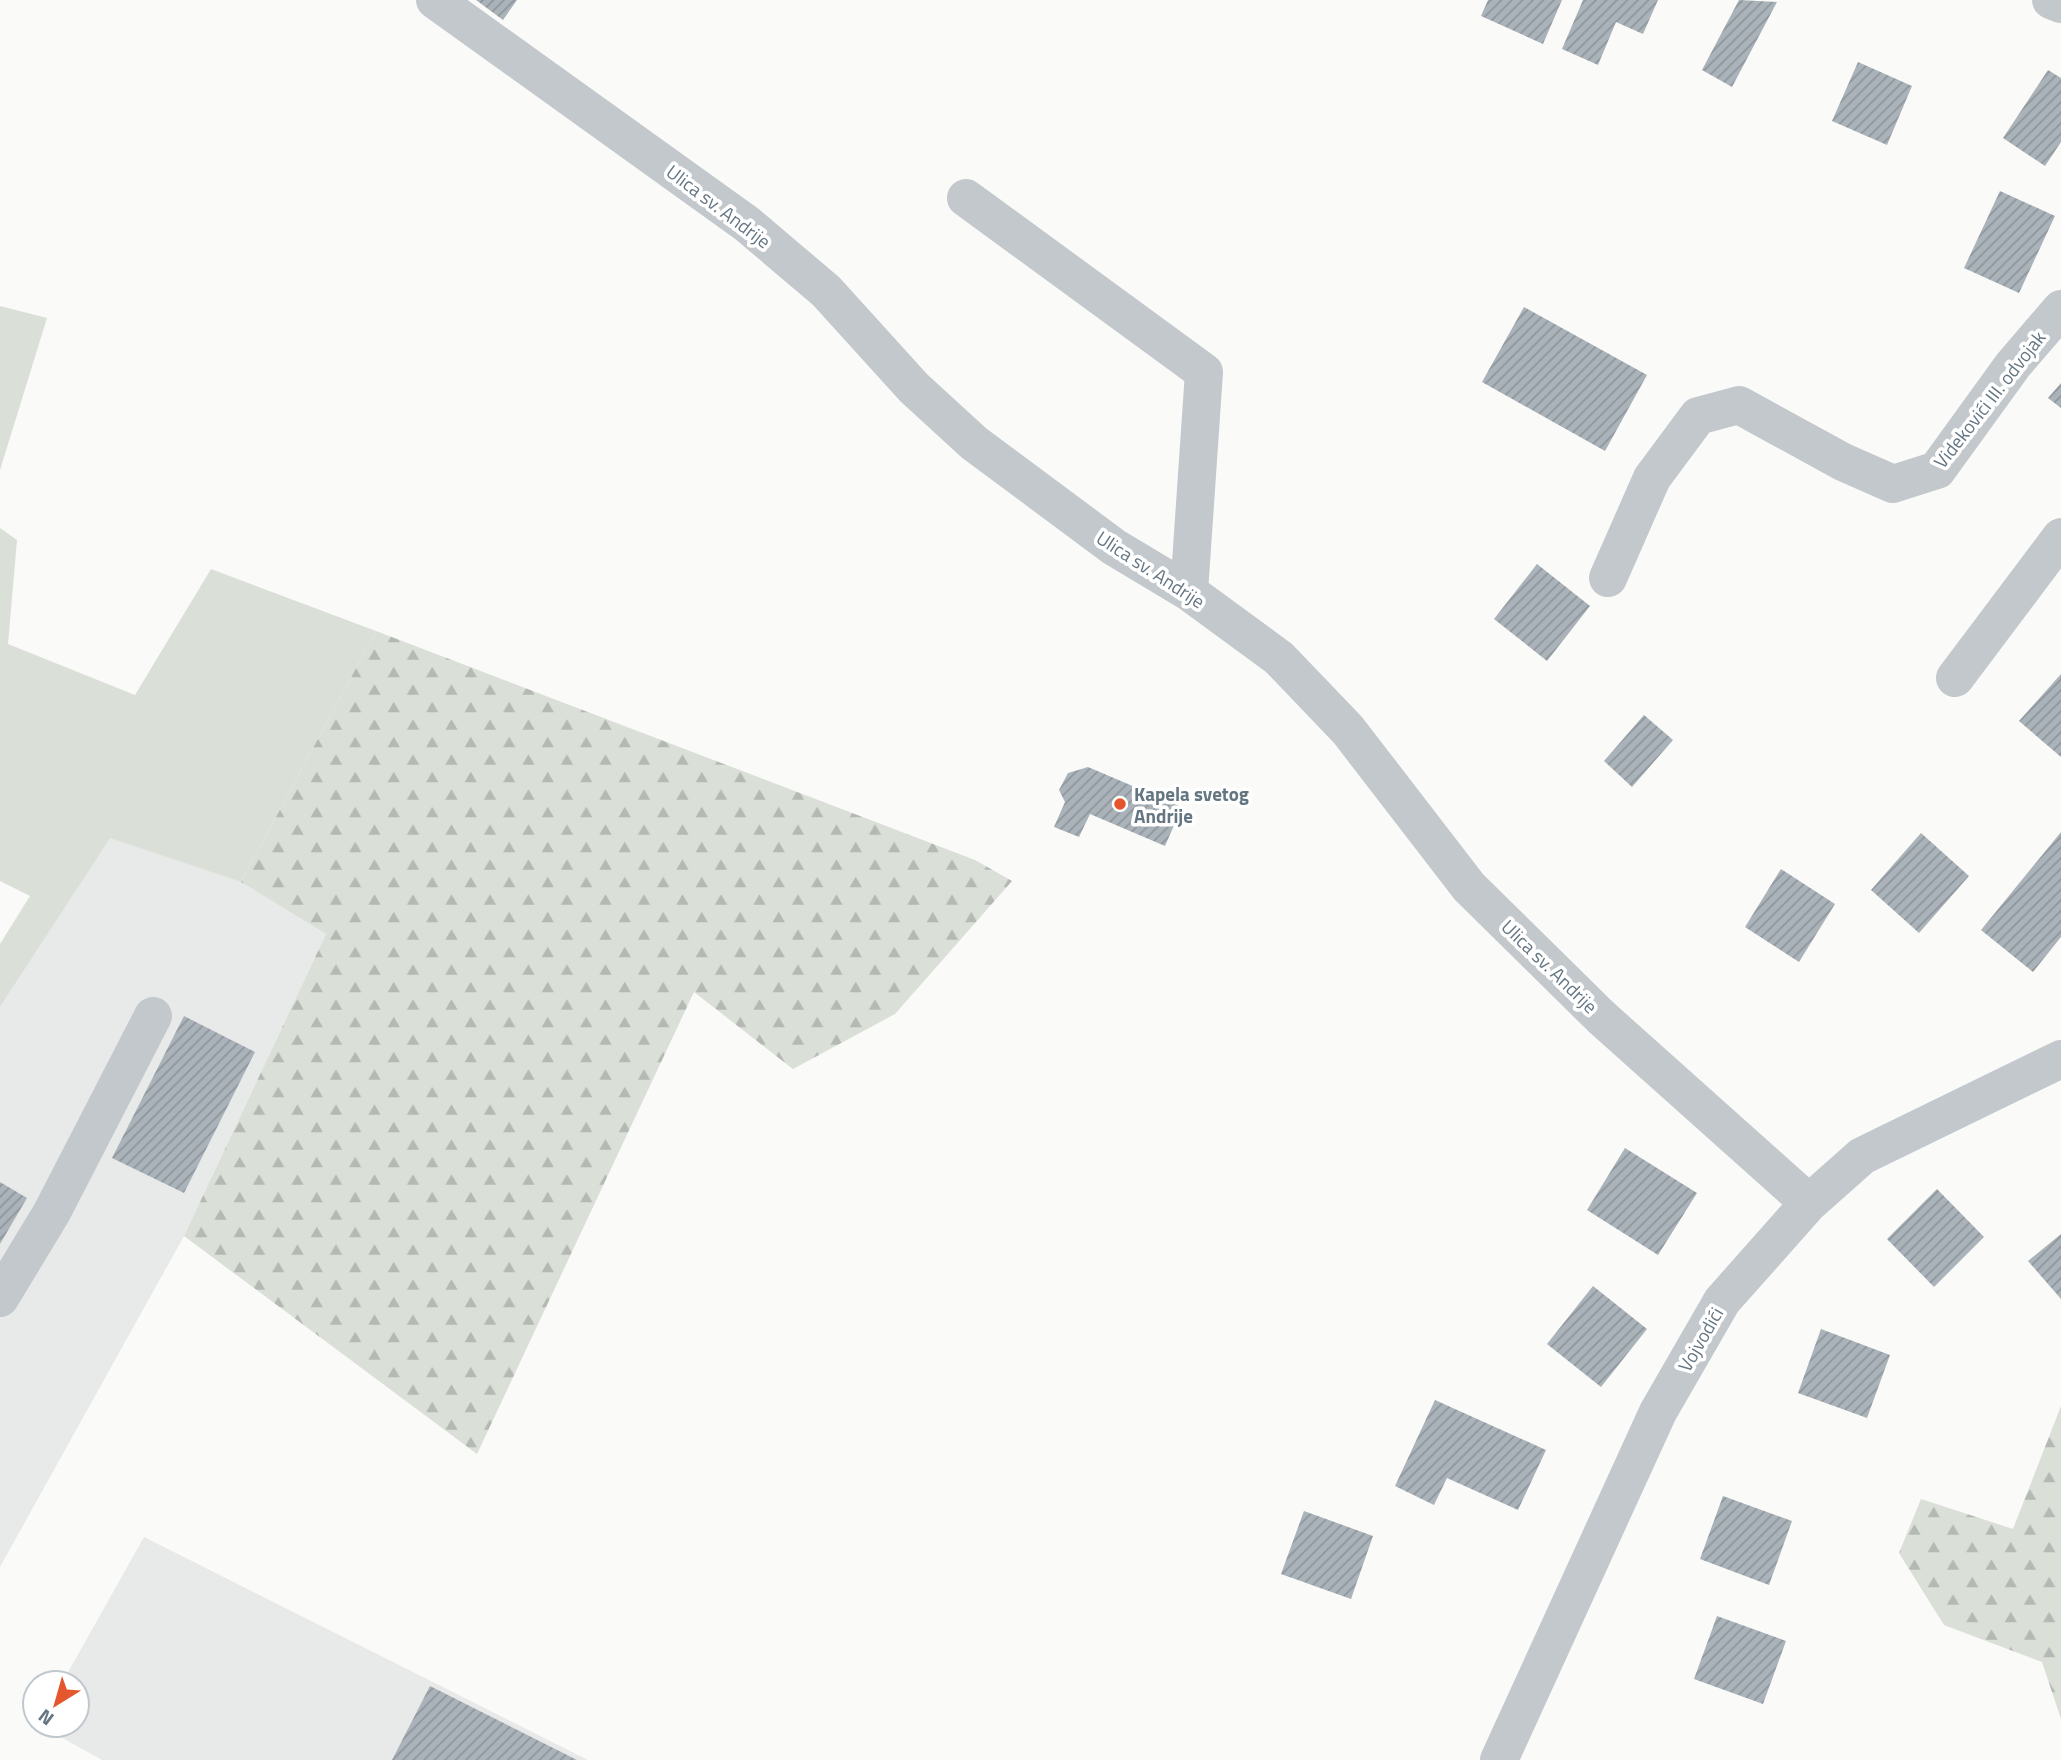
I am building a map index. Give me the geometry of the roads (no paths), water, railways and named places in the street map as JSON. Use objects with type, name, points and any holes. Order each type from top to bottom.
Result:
[{"type":"street","name":"Ulica sv. Andrije","points":[[435,0],[747,224],[826,291],[914,388],[974,443],[1114,547],[1189,592],[1279,658],[1348,730],[1469,887],[1601,1017],[1809,1203]]},
{"type":"street","points":[[2051,0],[2061,4]]},
{"type":"street","points":[[966,198],[1204,372],[1189,592]]},
{"type":"street","name":"Videkovići III. odvojak","points":[[1608,578],[1652,478],[1698,416],[1739,405],[1843,462],[1892,484],[1937,470],[2013,365],[2061,309]]},
{"type":"street","points":[[1955,678],[2061,537]]},
{"type":"street","points":[[0,1298],[52,1212],[153,1016]]},
{"type":"street","name":"Vojvodići","points":[[1499,1760],[1658,1412],[1722,1301],[1809,1203],[1862,1156],[2061,1059]]},
{"type":"place","name":"Kapela svetog Andrije","points":[[1120,804]]}]
